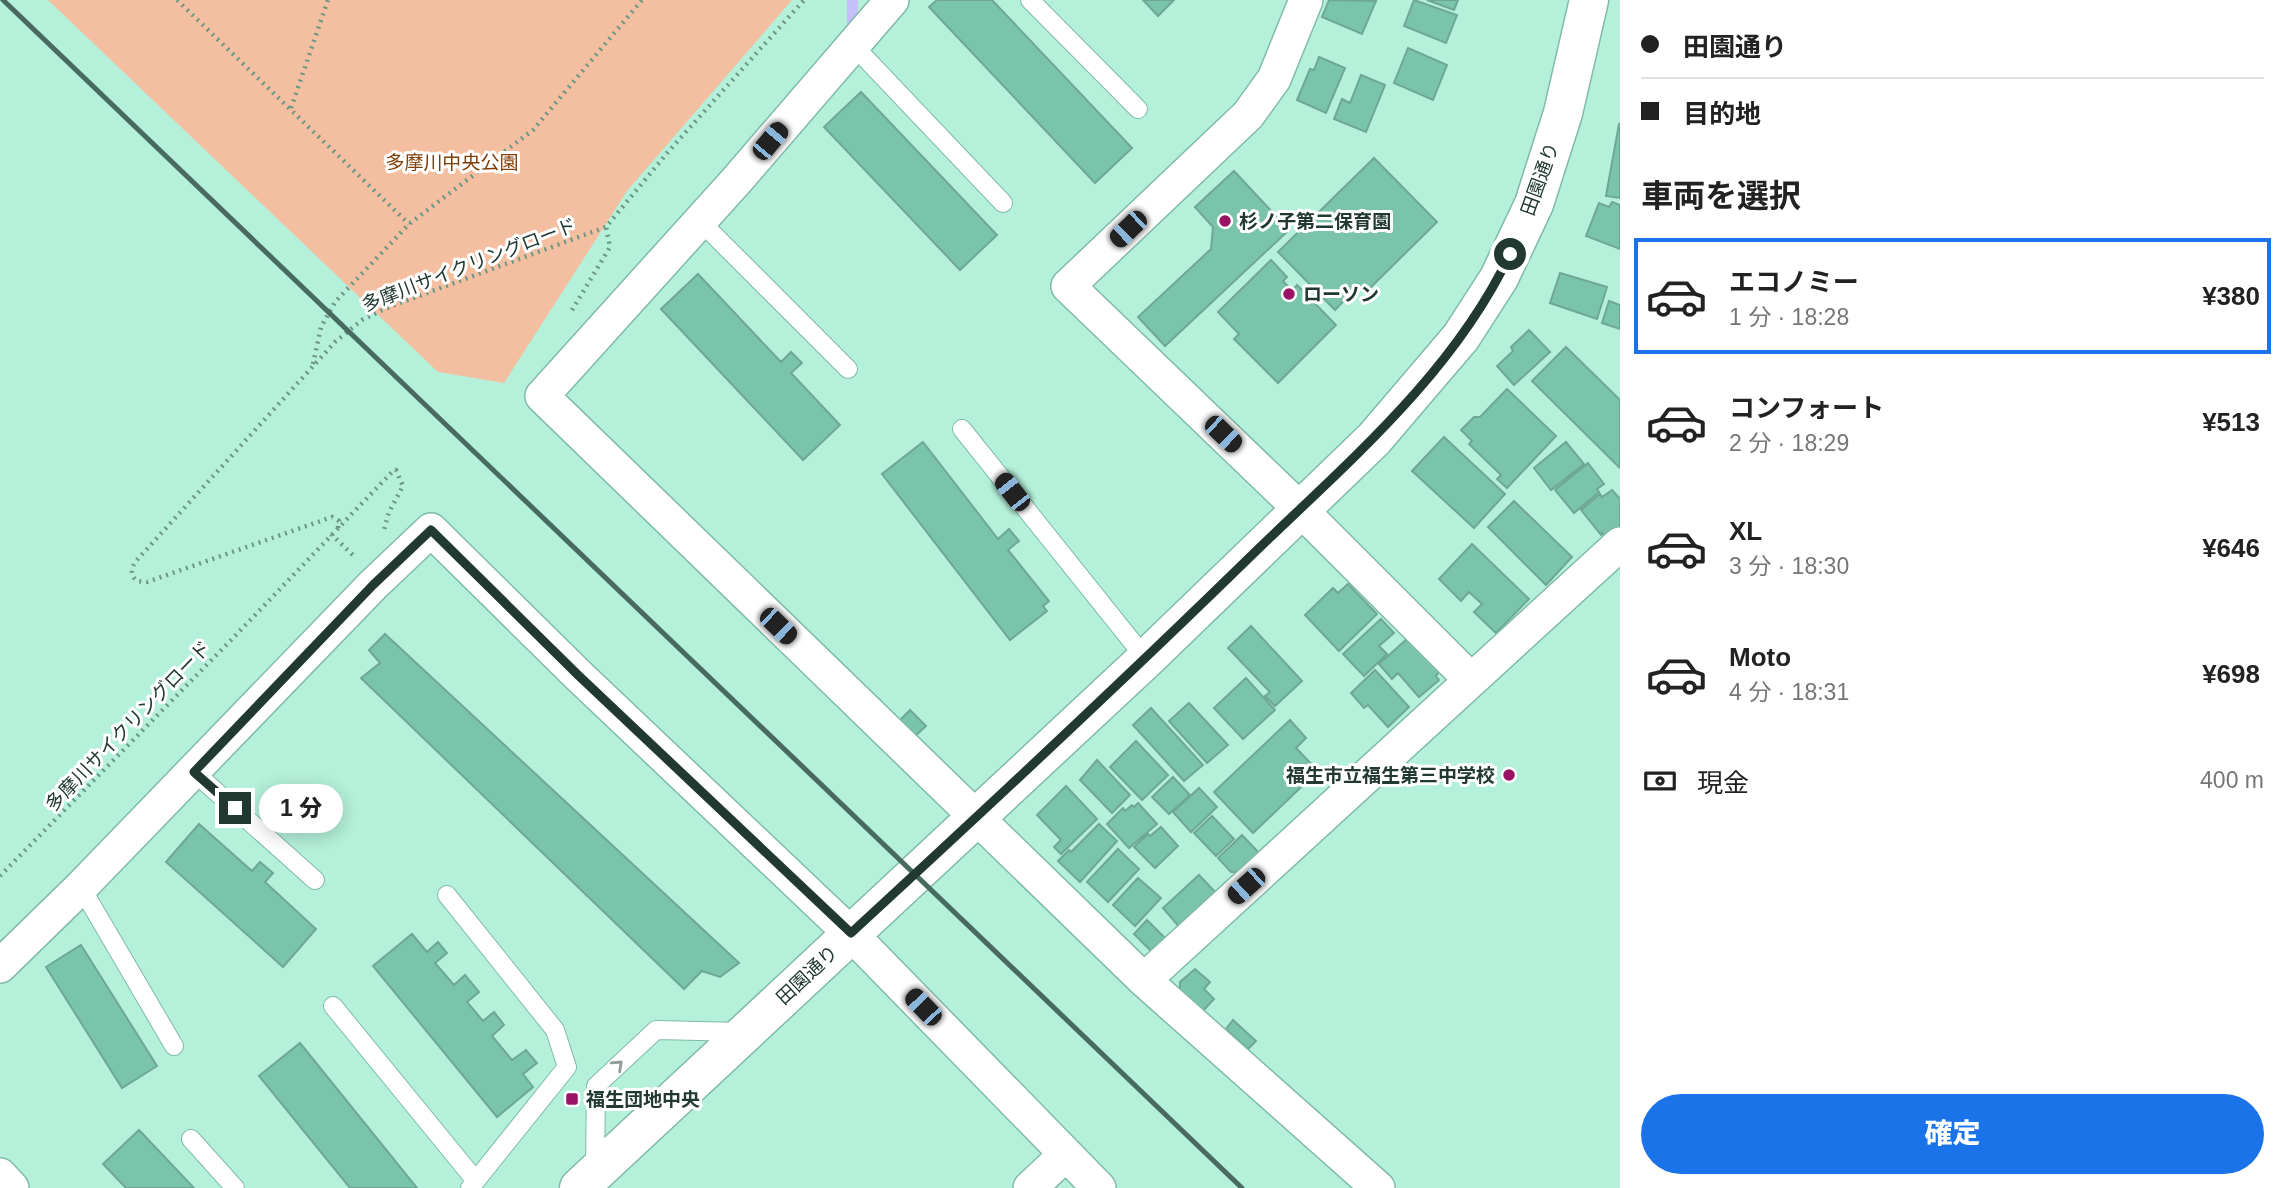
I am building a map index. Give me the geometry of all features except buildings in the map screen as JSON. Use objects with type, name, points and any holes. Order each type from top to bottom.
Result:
[{"type":"street","points":[[892,0],[542,396],[1144,980],[1378,1188]]},
{"type":"street","points":[[1306,0],[1274,79],[1248,115],[1068,286],[1300,509],[1471,680]]},
{"type":"street","name":"田園通り","points":[[587,1180],[1146,659],[1374,439],[1461,337],[1499,278],[1538,191],[1563,113],[1589,0]]},
{"type":"street","points":[[0,966],[194,772],[373,579],[431,530],[578,675],[851,933],[1099,1188]]},
{"type":"street","points":[[1144,980],[1620,544]]},
{"type":"street","points":[[1030,1188],[1066,1154]]},
{"type":"street","points":[[0,1175],[12,1188]]},
{"type":"lane","points":[[1030,0],[1138,109]]},
{"type":"lane","points":[[852,44],[1003,203]]},
{"type":"lane","points":[[700,220],[848,369]]},
{"type":"lane","points":[[962,429],[1146,659]]},
{"type":"lane","points":[[194,772],[315,880]]},
{"type":"lane","points":[[81,887],[174,1046]]},
{"type":"lane","points":[[333,1006],[473,1184],[568,1067],[555,1030],[447,895]]},
{"type":"lane","points":[[587,1180],[596,1086],[656,1030],[745,1032]]},
{"type":"lane","points":[[191,1139],[235,1188]]},
{"type":"path","points":[[177,0],[409,224]]},
{"type":"path","points":[[290,109],[328,0]]},
{"type":"path","points":[[313,365],[321,327],[335,302],[409,224],[533,130],[642,0]]},
{"type":"path","name":"多摩川サイクリングロード","points":[[338,527],[338,520],[332,517],[147,582],[137,581],[132,575],[131,569],[136,561],[344,334],[371,315],[606,227],[668,152],[804,0]]},
{"type":"path","name":"多摩川サイクリングロード","points":[[0,876],[236,636],[331,534],[397,470],[403,486],[388,512],[373,579]]},
{"type":"path","points":[[331,534],[373,579]]},
{"type":"green space","name":"多摩川中央公園","points":[[48,0],[792,0],[627,191],[504,383],[438,372]]},
{"type":"waterway","points":[[852,0],[852,32]]},
{"type":"waterway","points":[[852,31],[853,0]]},
{"type":"railway","points":[[3,0],[1242,1188]]},
{"type":"place","name":"杉ノ子第二保育園","points":[[1225,221]]},
{"type":"place","name":"ローソン","points":[[1289,294]]},
{"type":"place","name":"福生市立福生第三中学校","points":[[1509,775]]},
{"type":"place","name":"福生団地中央","points":[[572,1099]]},
{"type":"route","points":[[235,808],[194,772],[373,585],[431,530],[578,675],[851,933],[1146,659],[1374,439],[1461,337],[1499,278],[1510,254]]}]
